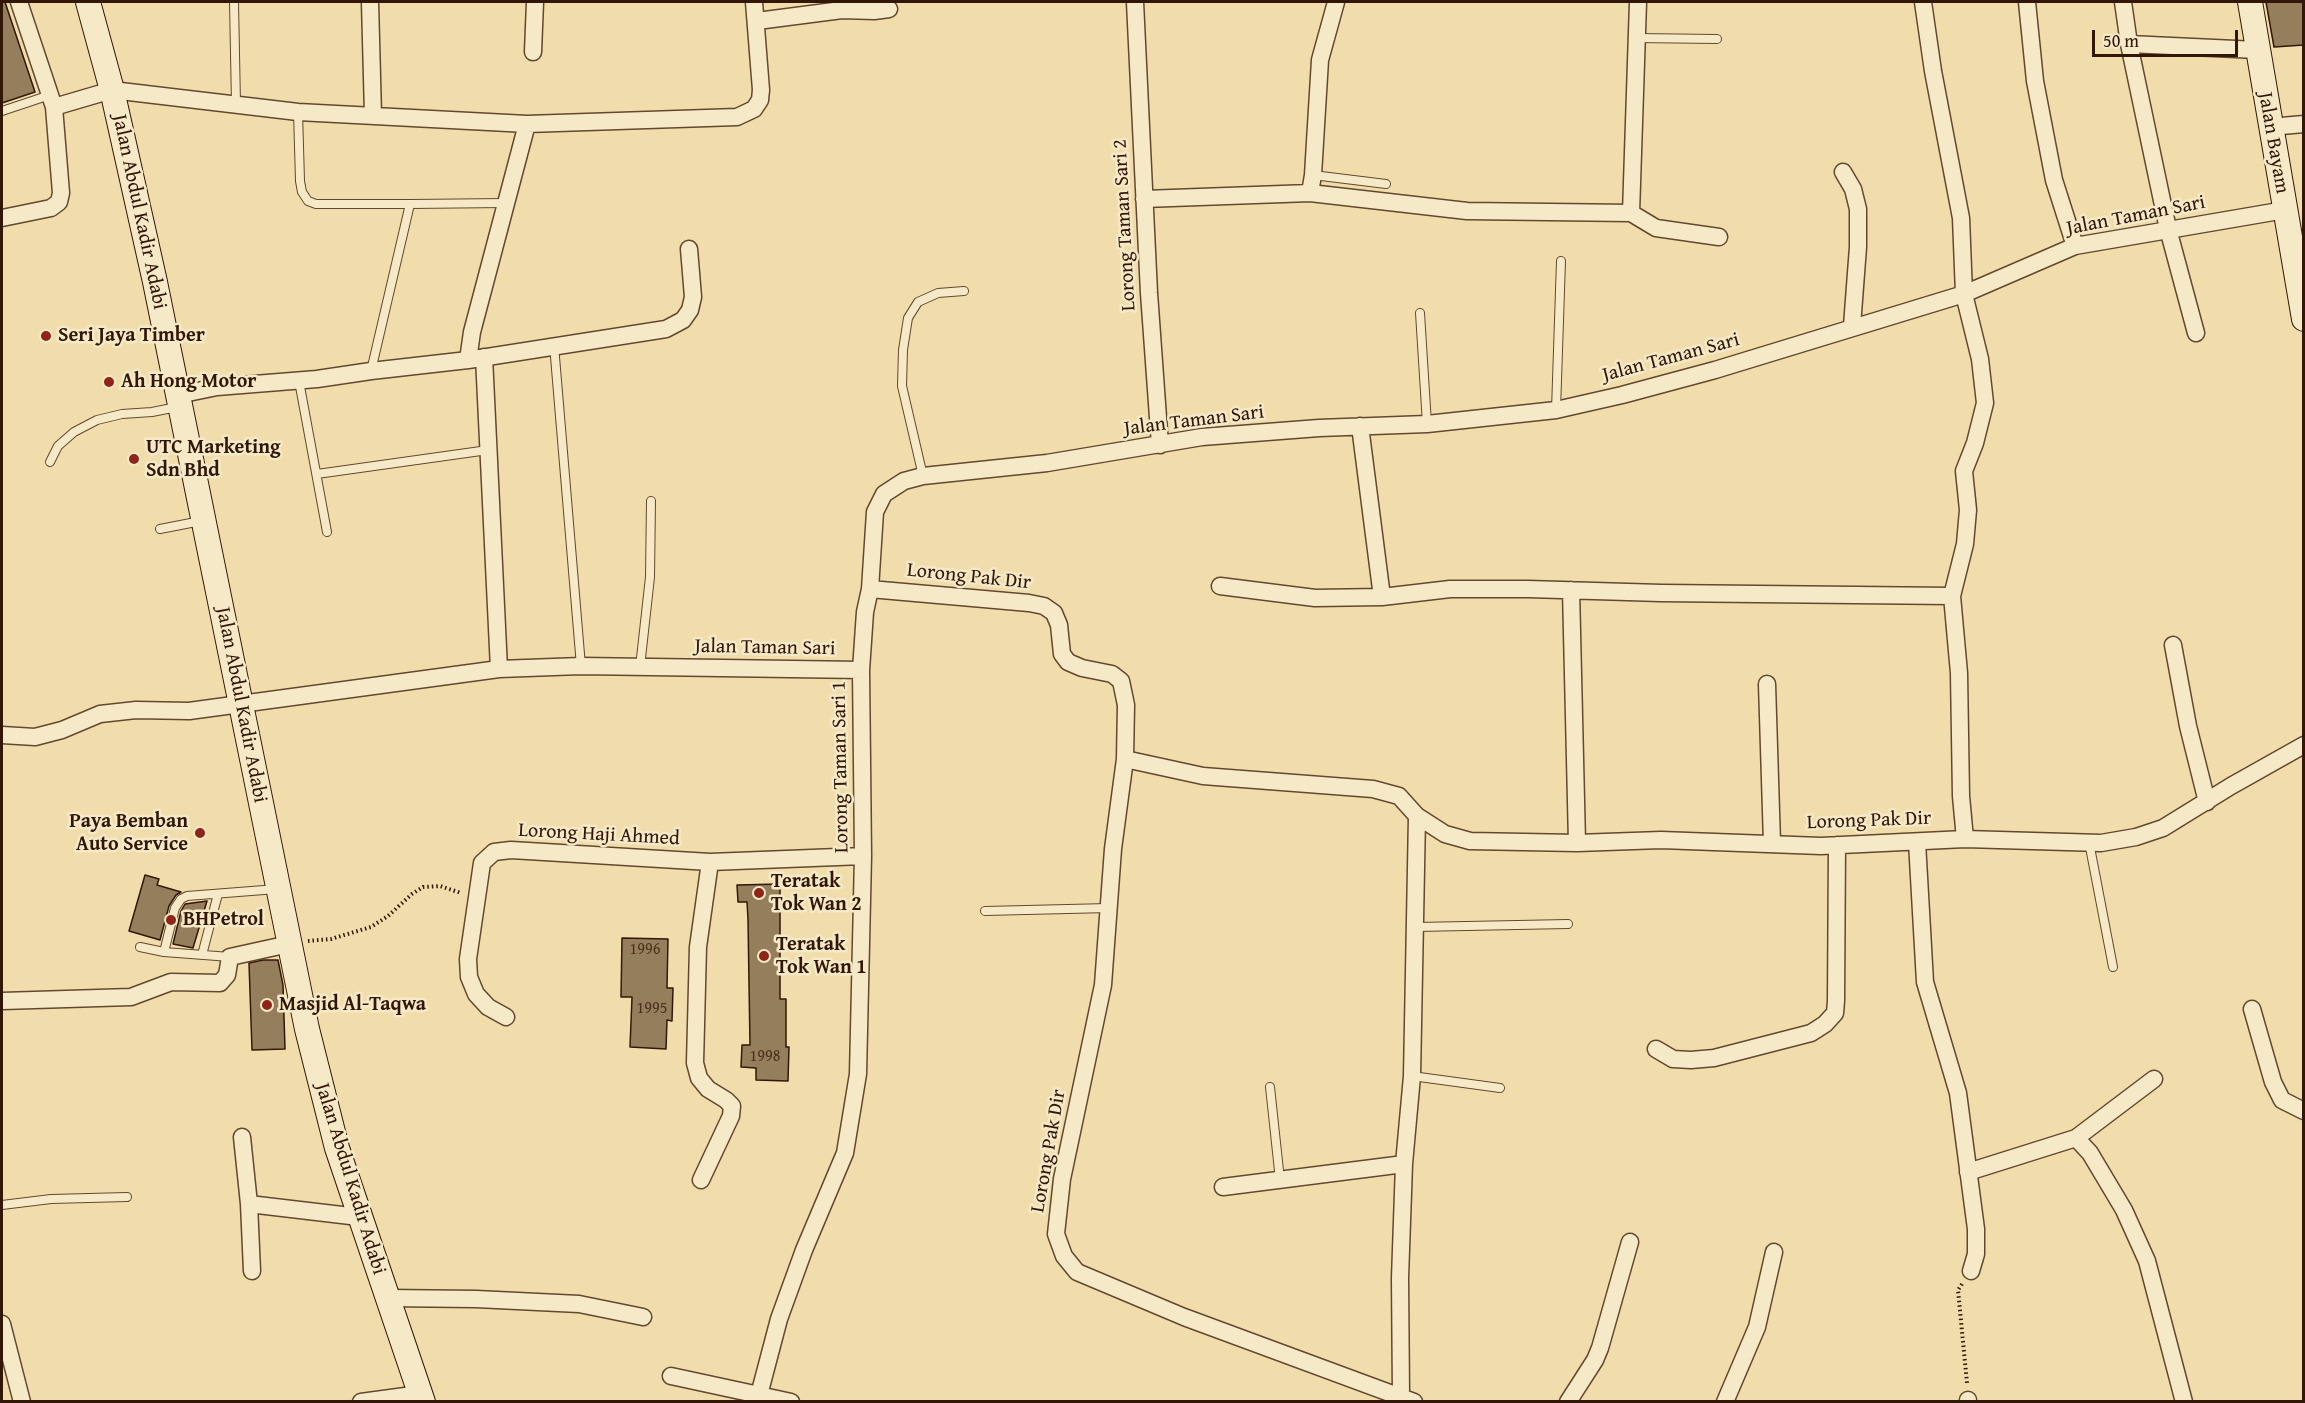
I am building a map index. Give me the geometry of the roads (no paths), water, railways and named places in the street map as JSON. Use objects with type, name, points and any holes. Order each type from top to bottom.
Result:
[{"type":"main road","name":"Jalan Abdul Kadir Adabi","points":[[88,2],[112,90],[205,520],[278,889],[321,1090],[359,1217],[422,1398]]},
{"type":"main road","name":"Jalan Bayam","points":[[2250,2],[2304,319]]},
{"type":"street","points":[[2,218],[51,208],[59,202],[61,193],[52,101],[19,2]]},
{"type":"street","points":[[370,2],[373,115]]},
{"type":"street","points":[[533,52],[536,2]]},
{"type":"street","points":[[52,101],[112,90],[298,112],[526,124],[737,117],[754,109],[760,100],[757,21],[754,2]]},
{"type":"street","name":"Lorong Taman Sari 2","points":[[1135,2],[1144,200],[1160,446]]},
{"type":"street","points":[[1310,193],[1320,60],[1336,2]]},
{"type":"street","points":[[1631,213],[1638,2]]},
{"type":"street","points":[[1923,2],[1933,71],[1961,218],[1964,294],[1980,359],[1985,403],[1975,443],[1964,471],[1968,510],[1965,544],[1952,596],[1958,654],[1961,796],[1965,839]]},
{"type":"street","points":[[2027,2],[2035,81],[2054,180],[2074,246]]},
{"type":"street","points":[[2123,2],[2129,44],[2168,229],[2196,333]]},
{"type":"street","points":[[757,21],[842,10],[890,9]]},
{"type":"street","points":[[2129,44],[2257,50]]},
{"type":"street","points":[[499,669],[488,450],[472,332],[526,124]]},
{"type":"street","points":[[2270,127],[2304,124]]},
{"type":"street","points":[[1844,171],[1853,189],[1858,209],[1858,247],[1852,327]]},
{"type":"street","points":[[1144,200],[1310,193],[1467,211],[1631,213],[1656,228],[1719,237]]},
{"type":"street","name":"Jalan Taman Sari","points":[[2,735],[35,737],[62,730],[100,714],[136,710],[189,711],[499,669],[581,666],[861,670],[865,612],[870,589],[875,512],[884,494],[904,481],[923,476],[1047,463],[1202,438],[1360,426],[1427,424],[1556,410],[1715,370],[1964,294],[2074,246],[2285,210]]},
{"type":"street","points":[[179,401],[218,387],[299,381],[371,370],[476,359],[554,345],[642,335],[666,329],[683,320],[690,310],[693,297],[689,249]]},
{"type":"street","points":[[1360,426],[1382,597]]},
{"type":"street","points":[[1220,586],[1315,598],[1382,597],[1450,590],[1952,596]]},
{"type":"street","name":"Lorong Pak Dir","points":[[870,589],[1044,606],[1054,613],[1059,625],[1062,654],[1068,662],[1082,668],[1112,674],[1121,681],[1126,705],[1125,759],[1113,849],[1104,985],[1062,1179],[1056,1234],[1064,1256],[1077,1272],[1184,1317],[1407,1399],[1400,1278],[1404,1164],[1412,1076],[1417,816]]},
{"type":"street","points":[[1571,590],[1577,843]]},
{"type":"street","points":[[2173,645],[2188,726],[2207,802]]},
{"type":"street","name":"Lorong Taman Sari 1","points":[[759,1395],[779,1319],[804,1250],[845,1153],[858,1074],[863,856],[861,670]]},
{"type":"street","points":[[1767,684],[1772,843]]},
{"type":"street","name":"Lorong Pak Dir","points":[[1125,759],[1203,776],[1373,789],[1399,796],[1417,816],[1445,834],[1470,841],[1577,843],[1660,840],[1837,845],[1965,839],[2101,843],[2163,828],[2304,745]]},
{"type":"street","points":[[1917,842],[1925,982],[1958,1093],[1976,1229],[1976,1254],[1971,1271]]},
{"type":"street","points":[[1656,1049],[1673,1059],[1714,1058],[1811,1033],[1825,1024],[1835,1013],[1837,845]]},
{"type":"street","name":"Lorong Haji Ahmed","points":[[506,1017],[488,1007],[476,994],[469,977],[468,959],[482,863],[494,852],[511,850],[710,862],[863,856]]},
{"type":"street","points":[[701,1180],[731,1116],[732,1106],[708,1089],[699,1078],[695,1064],[698,947],[710,862]]},
{"type":"street","points":[[2,1001],[131,997],[171,982],[220,983],[226,975],[230,957],[290,944]]},
{"type":"street","points":[[2252,1009],[2273,1082],[2282,1100],[2304,1112]]},
{"type":"street","points":[[1968,1172],[2076,1138],[2154,1078]]},
{"type":"street","points":[[242,1137],[249,1204],[252,1271]]},
{"type":"street","points":[[2076,1138],[2090,1153],[2124,1210],[2147,1261],[2184,1401]]},
{"type":"street","points":[[1222,1187],[1404,1164]]},
{"type":"street","points":[[249,1204],[359,1217]]},
{"type":"street","points":[[1568,1401],[1600,1348],[1630,1242]]},
{"type":"street","points":[[1725,1401],[1757,1327],[1774,1252]]},
{"type":"street","points":[[387,1298],[579,1304],[643,1317]]},
{"type":"street","points":[[2,1324],[22,1401]]},
{"type":"street","points":[[672,1376],[791,1401]]},
{"type":"street","points":[[362,1401],[422,1398]]},
{"type":"lane","points":[[234,2],[236,104]]},
{"type":"lane","points":[[1636,38],[1717,39]]},
{"type":"lane","points":[[2,111],[52,101]]},
{"type":"lane","points":[[298,112],[300,181],[302,192],[308,201],[316,204],[506,203]]},
{"type":"lane","points":[[1313,175],[1386,184]]},
{"type":"lane","points":[[371,370],[410,204]]},
{"type":"lane","points":[[1556,410],[1561,261]]},
{"type":"lane","points":[[923,476],[902,386],[903,350],[908,318],[918,302],[938,293],[964,291]]},
{"type":"lane","points":[[1420,314],[1427,424]]},
{"type":"lane","points":[[554,345],[581,666]]},
{"type":"lane","points":[[299,381],[327,532]]},
{"type":"lane","points":[[50,462],[58,446],[74,432],[97,420],[122,414],[152,412],[179,401]]},
{"type":"lane","points":[[317,474],[488,450]]},
{"type":"lane","points":[[640,667],[650,577],[651,501]]},
{"type":"lane","points":[[160,529],[205,520]]},
{"type":"lane","points":[[2089,842],[2114,967]]},
{"type":"lane","points":[[164,952],[175,908],[181,899],[187,896],[278,889]]},
{"type":"lane","points":[[202,955],[218,894]]},
{"type":"lane","points":[[986,911],[1109,908]]},
{"type":"lane","points":[[1416,927],[1568,924]]},
{"type":"lane","points":[[140,948],[230,957]]},
{"type":"lane","points":[[1412,1076],[1500,1088]]},
{"type":"lane","points":[[1270,1087],[1280,1180]]},
{"type":"lane","points":[[2,1205],[51,1199],[127,1197]]},
{"type":"place","name":"Seri Jaya Timber","points":[[46,336]]},
{"type":"place","name":"Ah Hong Motor","points":[[109,382]]},
{"type":"place","name":"UTC Marketing Sdn Bhd","points":[[134,459]]},
{"type":"place","name":"Paya Bemban Auto Service","points":[[200,833]]},
{"type":"place","name":"Teratak Tok Wan 2","points":[[759,893]]},
{"type":"place","name":"BHPetrol","points":[[171,920]]},
{"type":"place","name":"Teratak Tok Wan 1","points":[[764,956]]},
{"type":"place","name":"Masjid Al-Taqwa","points":[[267,1005]]}]
